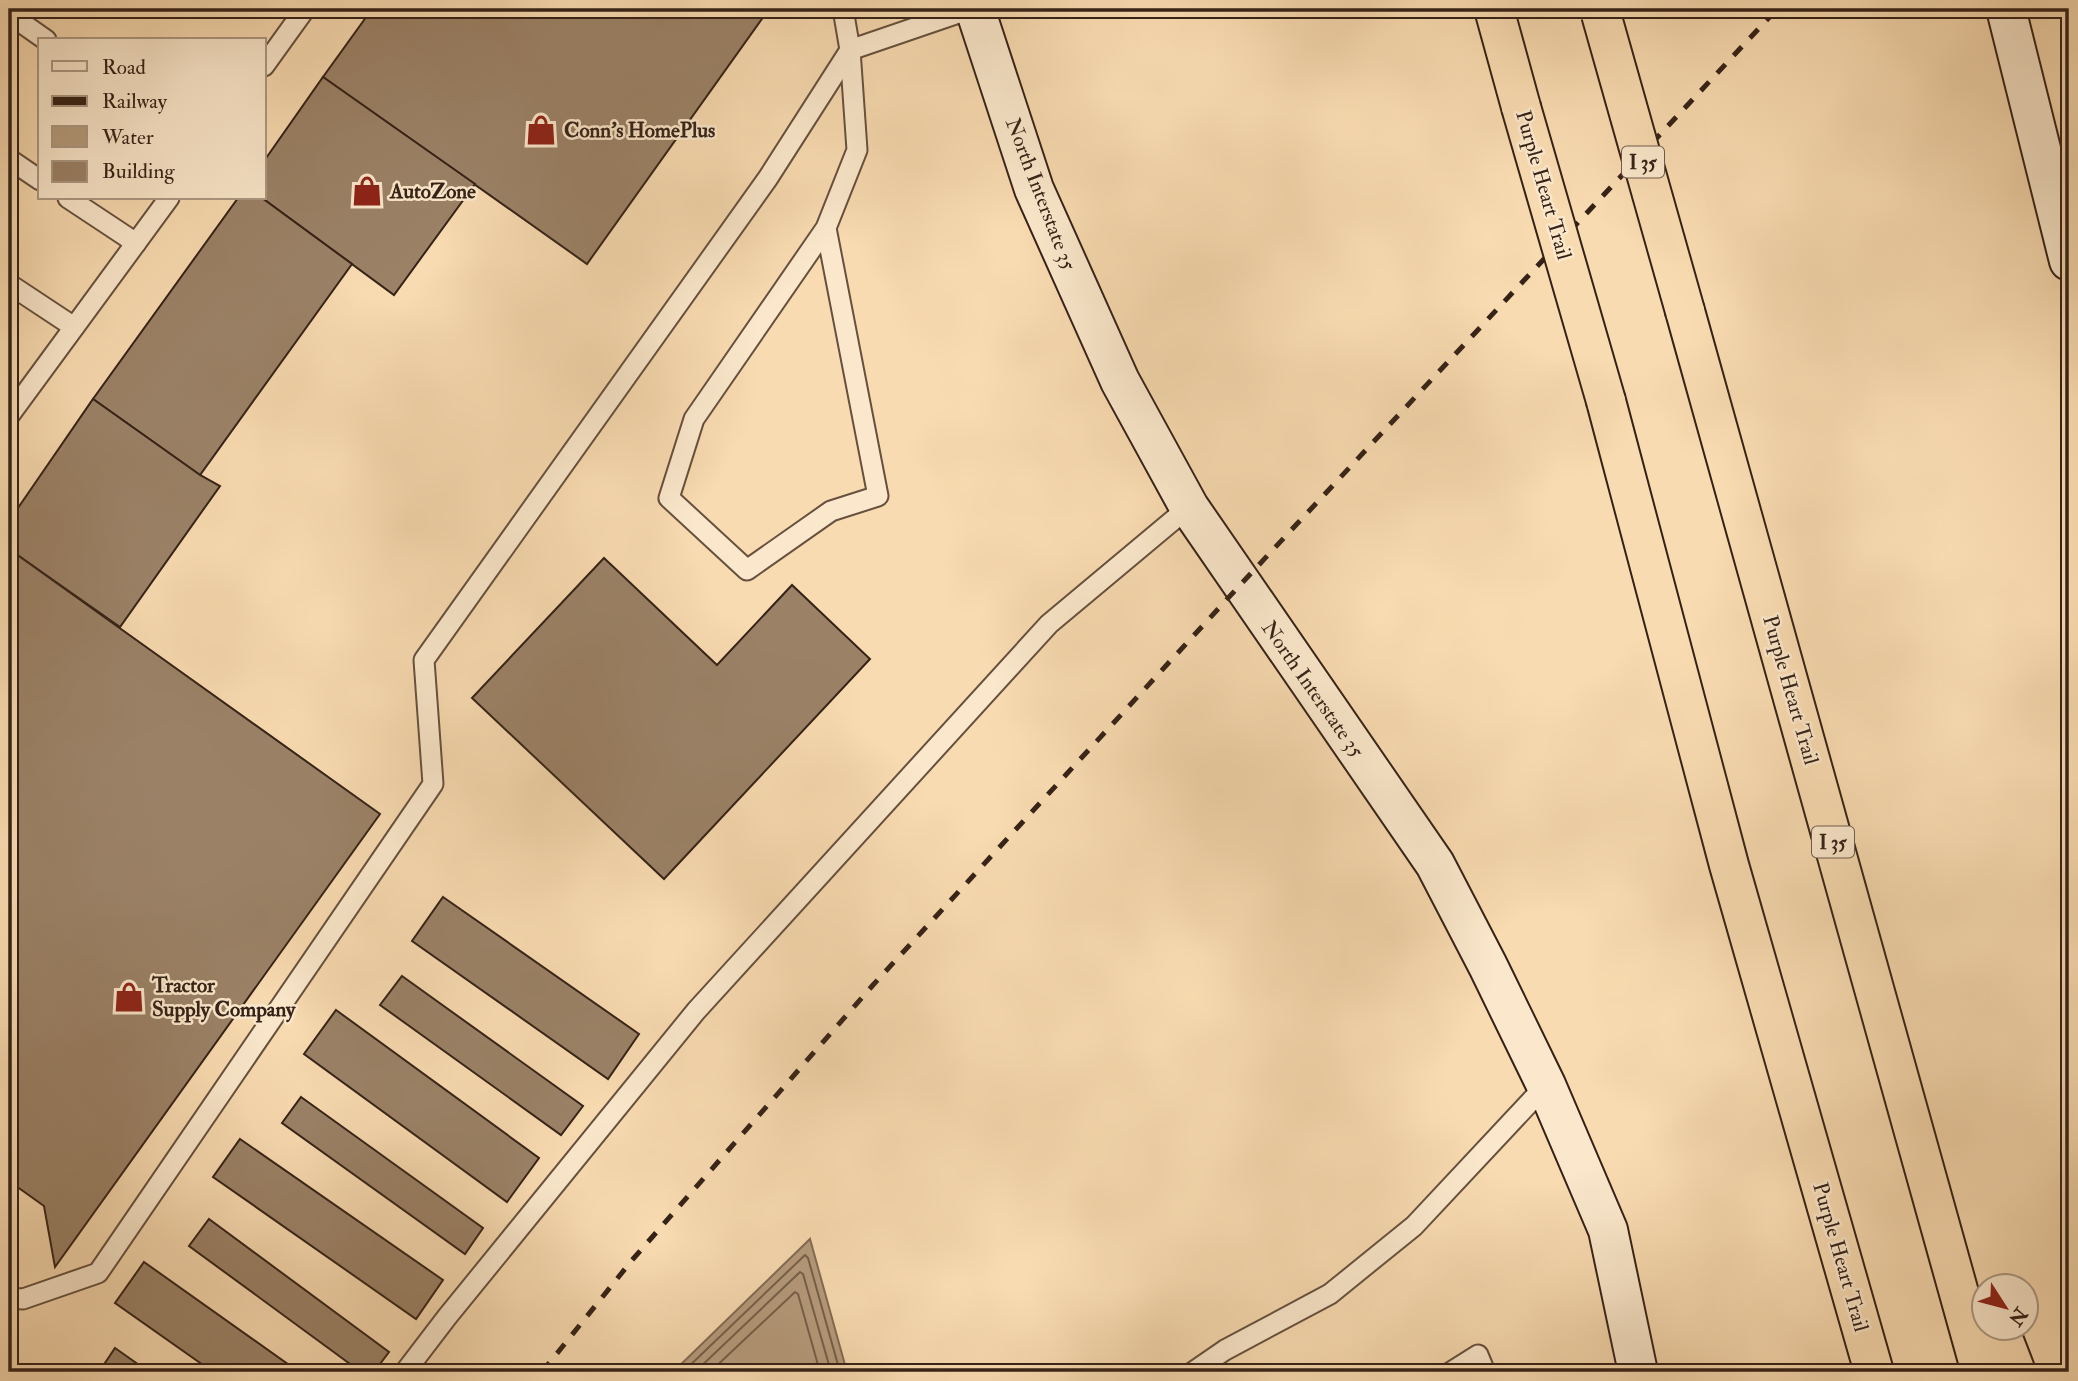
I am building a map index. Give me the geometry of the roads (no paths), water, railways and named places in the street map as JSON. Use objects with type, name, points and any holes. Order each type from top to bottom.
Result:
[{"type":"highway","name":"Purple Heart Trail","points":[[1494,9],[1606,401],[1729,865],[1874,1372]]},
{"type":"highway","name":"Purple Heart Trail","points":[[1600,11],[1981,1372]]},
{"type":"highway","points":[[1877,999],[1979,1272]]},
{"type":"highway","points":[[1853,1296],[1863,1372]]},
{"type":"highway","points":[[2004,1342],[2016,1372]]},
{"type":"main road","name":"North Interstate 35","points":[[972,9],[1034,189],[1120,381],[1189,507],[1435,863],[1488,966],[1546,1085],[1608,1230],[1638,1372]]},
{"type":"main road","points":[[2006,9],[2069,261]]},
{"type":"lane","points":[[266,63],[305,9]]},
{"type":"lane","points":[[825,228],[878,496],[831,511],[747,570],[669,498],[694,419],[825,228],[857,150],[850,50],[843,9]]},
{"type":"lane","points":[[9,1298],[23,1300],[98,1273],[433,784],[424,660],[768,178],[850,50],[972,9]]},
{"type":"lane","points":[[9,14],[43,38]]},
{"type":"lane","points":[[9,159],[38,179]]},
{"type":"lane","points":[[71,200],[136,243]]},
{"type":"lane","points":[[9,416],[168,200]]},
{"type":"lane","points":[[9,284],[74,327]]},
{"type":"lane","points":[[405,1372],[696,1011],[1049,624],[1189,507]]},
{"type":"lane","points":[[1193,1372],[1225,1350],[1330,1294],[1414,1227],[1546,1085]]},
{"type":"lane","points":[[1451,1372],[1478,1355],[1485,1372]]},
{"type":"water","points":[[810,1239],[847,1372],[673,1372]]},
{"type":"railway","points":[[542,1372],[633,1259],[873,985],[1241,584],[1777,9]]},
{"type":"place","name":"Conn's HomePlus","points":[[541,130]]},
{"type":"place","name":"AutoZone","points":[[367,191]]},
{"type":"place","name":"Tractor Supply Company","points":[[129,997]]}]
